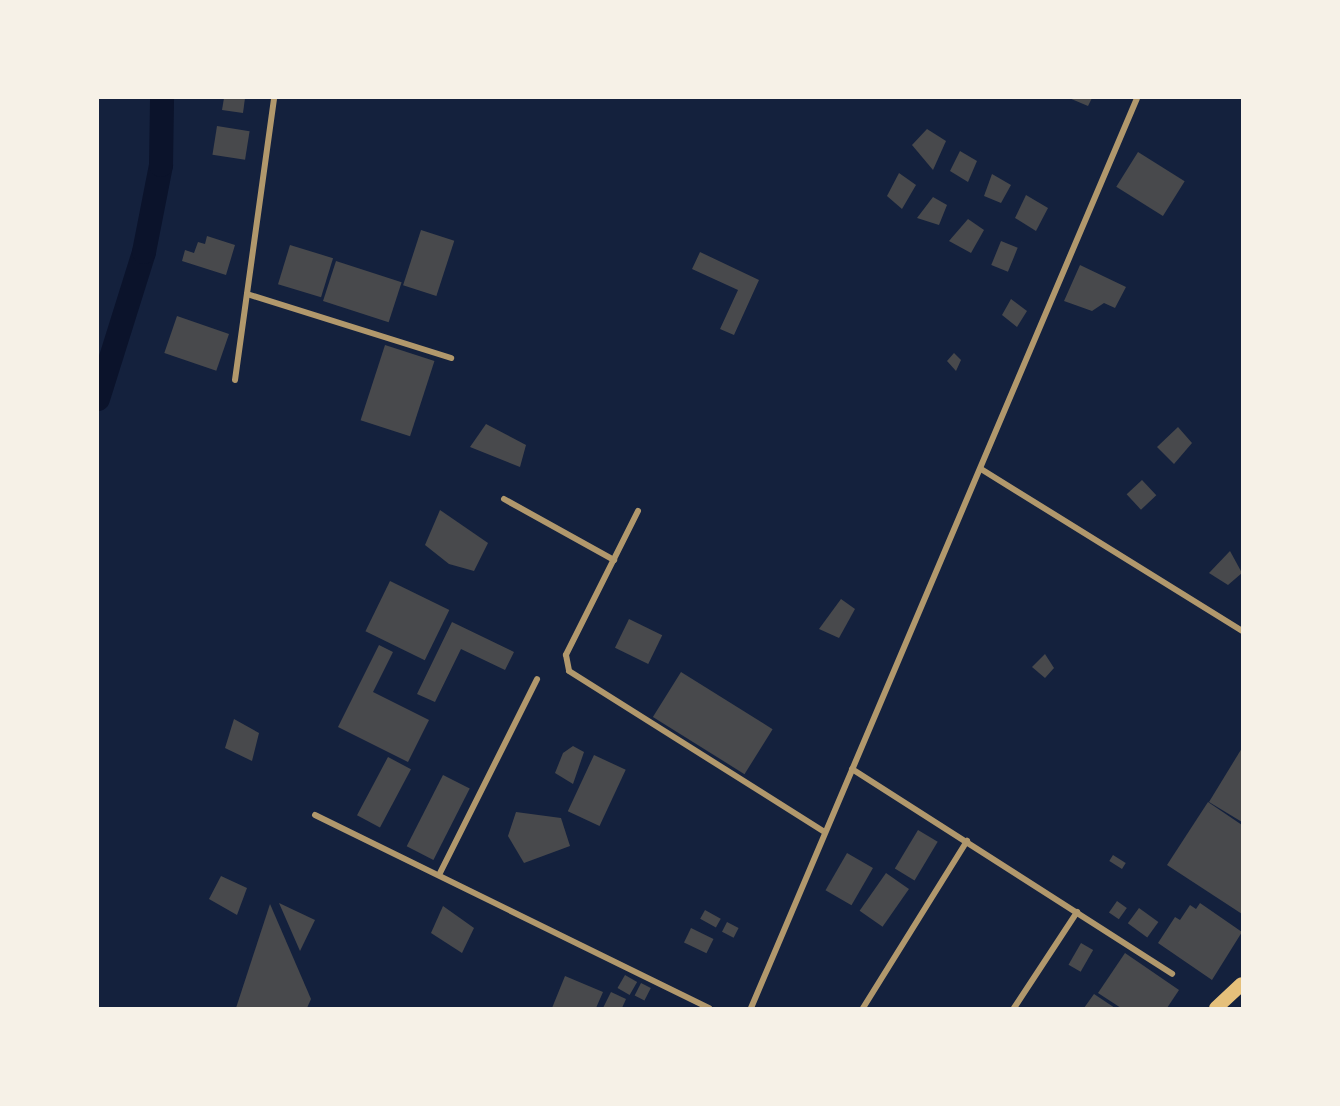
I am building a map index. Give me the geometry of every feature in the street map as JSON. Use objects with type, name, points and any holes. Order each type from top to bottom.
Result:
[{"type":"highway","points":[[1216,1008],[1242,984]]},
{"type":"street","points":[[235,380],[274,98]]},
{"type":"street","points":[[751,1008],[1137,98]]},
{"type":"street","points":[[247,294],[451,358]]},
{"type":"street","points":[[981,469],[1242,631]]},
{"type":"street","points":[[504,499],[614,560]]},
{"type":"street","points":[[638,511],[566,655],[569,671],[825,832]]},
{"type":"street","points":[[439,875],[537,679]]},
{"type":"street","points":[[852,770],[1172,974]]},
{"type":"street","points":[[315,815],[709,1008]]},
{"type":"street","points":[[863,1008],[967,842]]},
{"type":"street","points":[[1014,1008],[1077,912]]},
{"type":"building","points":[[224,98],[245,98],[243,113],[222,110]]},
{"type":"building","points":[[1069,98],[1092,98],[1088,106]]},
{"type":"building","points":[[217,126],[250,131],[245,160],[212,155]]},
{"type":"building","points":[[927,129],[946,141],[933,170],[912,145]]},
{"type":"building","points":[[960,151],[977,161],[968,182],[950,171]]},
{"type":"building","points":[[1138,152],[1185,181],[1163,216],[1116,187]]},
{"type":"building","points":[[899,173],[916,185],[902,209],[887,196]]},
{"type":"building","points":[[992,174],[1011,185],[1001,203],[984,196]]},
{"type":"building","points":[[1026,195],[1048,208],[1036,231],[1015,218]]},
{"type":"building","points":[[933,197],[947,205],[939,225],[917,218]]},
{"type":"building","points":[[968,219],[984,230],[971,253],[949,241]]},
{"type":"building","points":[[421,230],[454,241],[436,296],[403,285]]},
{"type":"building","points":[[207,236],[235,245],[226,275],[182,261],[185,250],[194,253],[198,242],[205,244]]},
{"type":"building","points":[[1001,241],[1018,248],[1008,272],[991,265]]},
{"type":"building","points":[[290,245],[333,258],[321,297],[278,284]]},
{"type":"building","points":[[700,252],[759,280],[734,335],[720,329],[738,290],[692,269]]},
{"type":"building","points":[[336,261],[402,282],[389,322],[323,301]]},
{"type":"building","points":[[1080,265],[1126,287],[1115,308],[1104,303],[1092,311],[1064,301]]},
{"type":"building","points":[[1011,299],[1027,311],[1017,327],[1002,315]]},
{"type":"building","points":[[177,316],[229,334],[216,371],[164,353]]},
{"type":"building","points":[[385,345],[434,361],[410,436],[361,420]]},
{"type":"building","points":[[954,353],[961,360],[956,371],[947,361]]},
{"type":"building","points":[[486,424],[526,445],[520,467],[470,447]]},
{"type":"building","points":[[1178,427],[1192,443],[1174,464],[1157,447]]},
{"type":"building","points":[[1142,480],[1156,495],[1141,510],[1127,494]]},
{"type":"building","points":[[440,510],[488,543],[474,571],[449,564],[425,545]]},
{"type":"building","points":[[1230,551],[1242,573],[1228,585],[1209,573]]},
{"type":"building","points":[[390,581],[449,610],[425,660],[365,631]]},
{"type":"building","points":[[841,599],[855,609],[839,638],[819,629]]},
{"type":"building","points":[[629,619],[662,635],[648,664],[615,648]]},
{"type":"building","points":[[452,622],[514,652],[505,670],[461,649],[435,702],[417,694]]},
{"type":"building","points":[[379,645],[393,652],[373,692],[429,720],[408,762],[338,727]]},
{"type":"building","points":[[1045,654],[1054,668],[1045,678],[1032,667]]},
{"type":"building","points":[[681,672],[773,729],[745,774],[653,717]]},
{"type":"building","points":[[234,719],[259,733],[252,761],[225,748]]},
{"type":"building","points":[[573,746],[584,752],[573,784],[555,773],[563,753]]},
{"type":"building","points":[[1242,748],[1242,822],[1209,802]]},
{"type":"building","points":[[594,755],[626,770],[600,826],[568,811]]},
{"type":"building","points":[[388,757],[411,769],[380,827],[357,815]]},
{"type":"building","points":[[443,775],[470,789],[433,860],[407,846]]},
{"type":"building","points":[[1208,802],[1242,825],[1242,914],[1167,865]]},
{"type":"building","points":[[516,812],[561,818],[570,846],[524,863],[508,836]]},
{"type":"building","points":[[918,830],[938,842],[915,880],[895,869]]},
{"type":"building","points":[[847,853],[873,868],[851,905],[826,890]]},
{"type":"building","points":[[1113,855],[1126,863],[1122,869],[1109,861]]},
{"type":"building","points":[[886,873],[909,889],[883,927],[860,911]]},
{"type":"building","points":[[221,876],[247,888],[237,915],[209,899]]},
{"type":"building","points":[[1117,901],[1127,908],[1119,919],[1109,912]]},
{"type":"building","points":[[279,903],[315,920],[300,951]]},
{"type":"building","points":[[1200,903],[1242,932],[1212,980],[1158,943],[1175,917],[1180,920],[1190,905],[1196,909]]},
{"type":"building","points":[[270,904],[311,999],[307,1008],[236,1008]]},
{"type":"building","points":[[443,906],[474,928],[462,953],[431,933]]},
{"type":"building","points":[[1139,908],[1158,922],[1147,937],[1128,923]]},
{"type":"building","points":[[705,910],[721,919],[716,927],[700,919]]},
{"type":"building","points":[[727,922],[739,928],[734,938],[722,932]]},
{"type":"building","points":[[691,928],[713,939],[706,953],[684,942]]},
{"type":"building","points":[[1081,943],[1093,950],[1081,972],[1068,965]]},
{"type":"building","points":[[1125,953],[1179,990],[1167,1008],[1121,1008],[1098,993]]},
{"type":"building","points":[[625,975],[637,982],[630,995],[618,988]]},
{"type":"building","points":[[565,976],[603,992],[596,1008],[552,1008]]},
{"type":"building","points":[[641,983],[651,988],[644,1000],[635,995]]},
{"type":"building","points":[[611,992],[626,999],[622,1008],[603,1008]]},
{"type":"building","points":[[1094,994],[1115,1008],[1084,1008]]},
{"type":"waterway","points":[[98,399],[144,252],[161,165],[162,98]]}]
